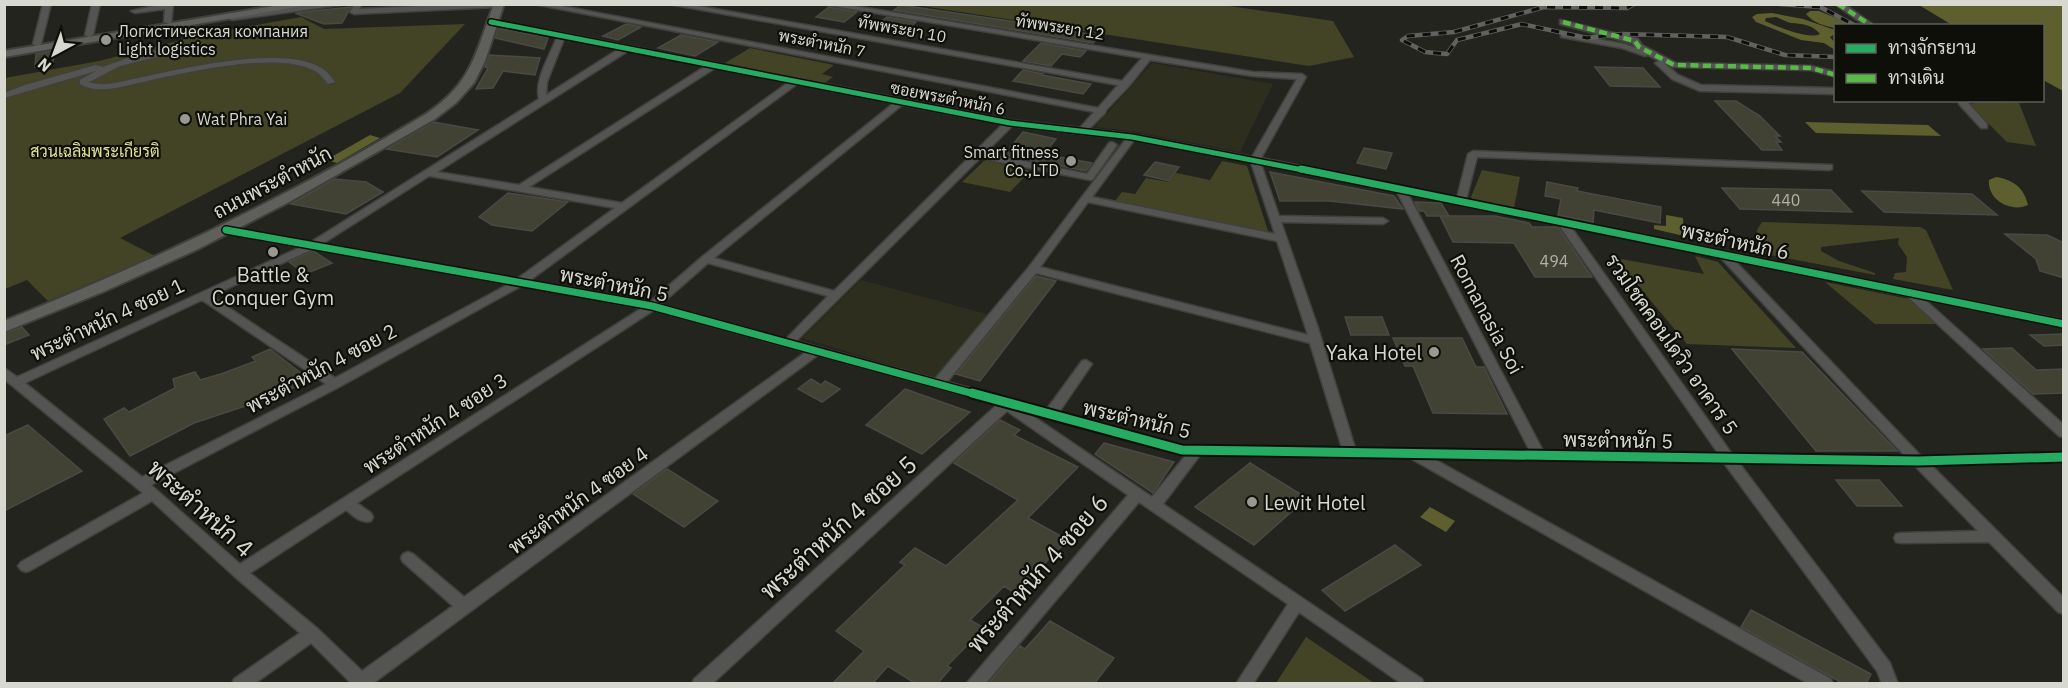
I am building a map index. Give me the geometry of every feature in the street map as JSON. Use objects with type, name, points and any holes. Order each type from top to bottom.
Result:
[{"type":"street","points":[[37,44],[47,4]]},
{"type":"street","points":[[89,35],[96,4]]},
{"type":"street","points":[[4,52],[37,44],[280,4]]},
{"type":"street","points":[[4,52],[309,4]]},
{"type":"street","points":[[204,20],[204,22],[290,9],[344,4]]},
{"type":"street","points":[[358,4],[354,12],[499,5]]},
{"type":"street","name":"พระตำหนัก 7","points":[[537,4],[1102,111]]},
{"type":"street","name":"ทัพพระยา 10","points":[[672,4],[1126,84]]},
{"type":"street","name":"ทัพพระยา 12","points":[[825,4],[1252,74],[1302,77],[1254,160]]},
{"type":"street","points":[[1831,4],[1861,24]]},
{"type":"street","points":[[1838,4],[1869,24]]},
{"type":"street","points":[[135,11],[169,5],[168,22]]},
{"type":"street","name":"ถนนพระตำหนัก","points":[[4,327],[83,296],[226,230],[351,162],[441,109],[461,91],[472,77],[499,5]]},
{"type":"street","name":"ซอยพระตำหนัก 6","points":[[491,22],[899,103],[1010,123],[1132,137],[1401,190]]},
{"type":"street","points":[[1563,22],[1635,41],[1638,47],[1674,65],[1811,68],[1834,74]]},
{"type":"street","points":[[543,99],[541,90],[543,82],[562,35]]},
{"type":"street","points":[[1564,35],[1633,50],[1652,57],[1688,84],[1700,88],[1834,91]]},
{"type":"street","points":[[4,96],[28,87],[180,48]]},
{"type":"street","name":"พระตำหนัก 4 ซอย 1","points":[[10,377],[203,296],[313,245],[627,48]]},
{"type":"street","points":[[83,82],[93,74],[141,57]]},
{"type":"street","points":[[1083,130],[1148,57]]},
{"type":"street","points":[[28,87],[67,81],[83,82],[89,86],[109,86],[231,64],[274,60],[291,61],[318,69],[331,82]]},
{"type":"street","points":[[520,189],[714,65]]},
{"type":"street","name":"พระตำหนัก 4 ซอย 2","points":[[26,566],[147,489],[518,284],[795,82]]},
{"type":"street","points":[[1962,102],[1984,126]]},
{"type":"street","name":"พระตำหนัก 4 ซอย 3","points":[[239,572],[652,306],[706,259],[899,103]]},
{"type":"street","points":[[789,342],[1010,123]]},
{"type":"street","points":[[938,384],[1033,269],[1132,137]]},
{"type":"street","points":[[979,155],[1090,177],[1112,145]]},
{"type":"street","points":[[1461,201],[1473,154],[1829,167]]},
{"type":"street","points":[[1254,160],[1283,239],[1350,452]]},
{"type":"street","points":[[428,173],[622,206]]},
{"type":"street","name":"พระตำหนัก 6","points":[[1401,190],[2064,324]]},
{"type":"street","name":"Romanasia Soi","points":[[1401,190],[1539,455]]},
{"type":"street","points":[[1086,198],[1283,239]]},
{"type":"street","points":[[1276,219],[1383,221]]},
{"type":"street","name":"รวมโชคคอนโดวิว อาคาร 5","points":[[1563,222],[1728,458],[1884,668],[1890,684]]},
{"type":"street","name":"พระตำหนัก 5","points":[[226,230],[518,284],[652,306],[1182,450],[1918,461],[2064,457]]},
{"type":"street","points":[[1724,256],[1918,461],[2064,608]]},
{"type":"street","points":[[706,259],[836,295]]},
{"type":"street","points":[[1033,269],[1315,340]]},
{"type":"street","points":[[1912,294],[2064,433]]},
{"type":"street","points":[[203,296],[335,384]]},
{"type":"street","name":"พระตำหนัก 4 ซอย 4","points":[[363,682],[817,350]]},
{"type":"street","points":[[1050,415],[1086,364]]},
{"type":"street","name":"พระตำหนัก 4","points":[[10,377],[147,489],[312,634],[363,682]]},
{"type":"street","points":[[1006,404],[1416,684]]},
{"type":"street","name":"พระตำหนัก 4 ซอย 5","points":[[700,684],[1006,404]]},
{"type":"street","points":[[1154,505],[1197,450]]},
{"type":"street","points":[[1412,453],[1824,684]]},
{"type":"street","name":"พระตำหนัก 4 ซอย 6","points":[[974,684],[1137,494]]},
{"type":"street","points":[[346,502],[366,517]]},
{"type":"street","points":[[1901,538],[1994,536]]},
{"type":"street","points":[[408,558],[465,607]]},
{"type":"street","points":[[1244,684],[1297,603]]},
{"type":"street","points":[[240,684],[312,634]]},
{"type":"shaded area","points":[[1919,5],[2063,5],[2063,91],[2044,81],[2044,24],[1950,24]]},
{"type":"shaded area","points":[[1810,11],[1819,11],[1851,24],[1834,24],[1834,28],[1816,22],[1806,14]]},
{"type":"shaded area","points":[[1772,13],[1803,19],[1834,30],[1834,35],[1830,37],[1834,42],[1834,49],[1824,43],[1801,40],[1756,22],[1752,17],[1757,14]],"holes":[[[1776,17],[1789,23],[1810,26],[1820,34],[1801,34],[1765,21],[1766,18]]]},
{"type":"shaded area","points":[[1152,63],[1273,84],[1240,152],[1131,131],[1095,127]]},
{"type":"shaded area","points":[[1805,122],[1928,125],[1941,136],[1816,133]]},
{"type":"shaded area","points":[[370,135],[380,138],[337,163],[326,160]]},
{"type":"shaded area","points":[[1996,177],[2008,180],[2021,189],[2028,205],[2008,206],[1996,199],[1989,187],[1989,180]]},
{"type":"shaded area","points":[[1666,215],[1683,218],[1684,236],[1654,229],[1654,225],[1666,226]]},
{"type":"shaded area","points":[[861,280],[990,315],[938,379],[802,338]]},
{"type":"shaded area","points":[[1430,507],[1455,521],[1446,532],[1420,517]]},
{"type":"green space","points":[[1216,4],[1333,21],[1354,57],[1309,66],[916,5]]},
{"type":"green space","name":"สวนเฉลิมพระเกียรติ","points":[[301,17],[324,29],[465,24],[400,93],[120,238],[155,256],[48,301],[27,280],[5,289],[5,78],[99,61],[201,35]]},
{"type":"green space","points":[[750,48],[834,65],[822,74],[833,77],[823,84],[725,63]]},
{"type":"green space","points":[[1978,102],[2019,103],[2036,146],[2007,142],[1969,104]]},
{"type":"green space","points":[[985,160],[1030,171],[1010,192],[962,182]]},
{"type":"green space","points":[[1222,161],[1247,166],[1269,234],[1115,201],[1122,192],[1135,194],[1146,178],[1169,182],[1176,173],[1210,180]]},
{"type":"green space","points":[[1482,170],[1520,177],[1514,208],[1472,199]]},
{"type":"green space","points":[[1762,222],[1920,227],[1926,230],[1953,290],[1893,279],[1895,273],[1906,272],[1907,257],[1898,244],[1899,238],[1821,247],[1821,251],[1839,261],[1875,273],[1875,275],[1760,253],[1757,230]]},
{"type":"green space","points":[[1695,256],[1718,262],[1796,348],[1687,344],[1615,258],[1704,274]]},
{"type":"green space","points":[[1825,282],[1909,299],[1937,324],[1875,324]]},
{"type":"green space","points":[[1306,637],[1374,683],[1276,683]]},
{"type":"building","points":[[901,5],[1100,36],[1093,43],[894,10]]},
{"type":"building","points":[[351,7],[342,23],[324,24],[295,13]]},
{"type":"building","points":[[829,7],[857,12],[844,22],[816,17]]},
{"type":"building","points":[[887,17],[916,22],[904,32],[874,27]]},
{"type":"building","points":[[626,24],[641,27],[618,40],[603,36]]},
{"type":"building","points":[[498,28],[548,38],[544,49],[495,38]]},
{"type":"building","points":[[681,35],[718,42],[695,56],[658,48]]},
{"type":"building","points":[[1041,43],[1086,51],[1080,57],[1062,54],[1051,66],[1023,61]]},
{"type":"building","points":[[54,51],[53,64],[35,67],[36,54]]},
{"type":"building","points":[[489,55],[540,58],[535,75],[503,71],[493,88],[476,89],[488,68],[485,67]]},
{"type":"building","points":[[1595,67],[1643,68],[1660,87],[1610,86]]},
{"type":"building","points":[[1023,70],[1091,84],[1083,94],[1013,81]]},
{"type":"building","points":[[1715,101],[1736,101],[1760,116],[1780,136],[1775,136],[1781,142],[1776,142],[1782,150],[1762,150]]},
{"type":"building","points":[[433,122],[478,130],[437,157],[387,149]]},
{"type":"building","points":[[1023,132],[1056,139],[1044,154],[1092,163],[1086,171],[1004,155]]},
{"type":"building","points":[[1364,148],[1392,153],[1386,169],[1357,163]]},
{"type":"building","points":[[1155,162],[1179,167],[1169,181],[1144,175]]},
{"type":"building","points":[[1270,172],[1394,196],[1403,209],[1330,201],[1280,201]]},
{"type":"building","points":[[334,179],[366,182],[383,192],[346,214],[291,204]]},
{"type":"building","points":[[1547,182],[1578,188],[1577,191],[1661,207],[1660,223],[1594,210],[1593,222],[1558,215],[1561,199],[1545,196]]},
{"type":"building","points":[[1722,188],[1831,190],[1852,212],[1740,209]]},
{"type":"building","points":[[1862,191],[1972,194],[1997,215],[1884,212]]},
{"type":"building","points":[[508,193],[568,202],[532,231],[492,225],[479,217]]},
{"type":"building","points":[[1415,202],[1441,203],[1449,216],[1427,216],[1424,211],[1419,211]]},
{"type":"building","points":[[1440,216],[1495,216],[1529,223],[1532,227],[1558,227],[1592,277],[1535,277],[1514,243],[1453,242]]},
{"type":"building","points":[[2005,234],[2047,235],[2064,243],[2064,278],[2040,271],[2036,259]]},
{"type":"building","points":[[313,251],[332,263],[305,274],[289,262]]},
{"type":"building","points":[[1036,276],[1056,281],[980,381],[956,374]]},
{"type":"building","points":[[1345,317],[1382,317],[1389,335],[1351,335]]},
{"type":"building","points":[[22,327],[29,335],[4,345],[4,334]]},
{"type":"building","points":[[2064,334],[2064,345],[2044,346],[2030,335]]},
{"type":"building","points":[[1393,338],[1462,338],[1476,367],[1484,367],[1507,414],[1433,413],[1413,366],[1405,366]]},
{"type":"building","points":[[2012,348],[2036,370],[2064,369],[2064,393],[2033,394],[1983,349]]},
{"type":"building","points":[[270,349],[310,380],[276,396],[194,423],[130,456],[104,419],[124,408],[129,412],[175,388],[173,379],[195,372],[200,380],[221,374],[256,361],[252,357]]},
{"type":"building","points":[[1732,349],[1802,352],[1897,451],[1816,451]]},
{"type":"building","points":[[811,379],[821,385],[825,381],[840,389],[822,402],[798,389]]},
{"type":"building","points":[[905,389],[970,412],[922,454],[866,425]]},
{"type":"building","points":[[1000,420],[1020,430],[1014,435],[1078,467],[1028,518],[1068,540],[1015,593],[1004,586],[970,620],[984,628],[947,666],[951,668],[937,684],[916,684],[888,666],[872,684],[832,684],[864,651],[836,631],[905,565],[900,562],[915,548],[946,566],[1018,500],[954,463]]},
{"type":"building","points":[[28,425],[82,471],[4,511],[4,436]]},
{"type":"building","points":[[1104,443],[1174,462],[1153,493],[1095,454]]},
{"type":"building","name":"Lewit Hotel","points":[[1250,463],[1307,498],[1254,545],[1195,507]]},
{"type":"building","points":[[667,469],[718,501],[684,527],[633,494]]},
{"type":"building","points":[[1836,480],[1879,480],[1902,506],[1857,506]]},
{"type":"building","points":[[1395,545],[1421,565],[1345,611],[1322,590]]},
{"type":"building","points":[[1751,610],[1871,674],[1866,684],[1844,684],[1741,627]]},
{"type":"building","points":[[1050,621],[1114,658],[1094,684],[988,684],[1020,646],[1025,649]]},
{"type":"railway","points":[[1634,4],[1627,8],[1544,7],[1454,32],[1408,36],[1402,40],[1425,52],[1447,54],[1457,40],[1522,24],[1587,38],[1622,34],[1727,37],[1785,55],[1834,57]]},
{"type":"railway","points":[[1780,4],[1820,7],[1852,24]]},
{"type":"marked path","points":[[1838,4],[1869,24]]},
{"type":"marked path","points":[[1563,22],[1635,41],[1639,47],[1674,65],[1811,68],[1834,74]]},
{"type":"cycle path","points":[[491,22],[1010,123],[1132,137],[1255,160],[2064,324]]},
{"type":"cycle path","points":[[226,230],[652,306],[1182,450],[1918,461],[2064,457]]},
{"type":"place","name":"Логистическая компания Light logistics","points":[[106,40]]},
{"type":"place","name":"Wat Phra Yai","points":[[185,119]]},
{"type":"place","name":"Smart fitness Co.,LTD","points":[[1071,161]]},
{"type":"place","name":"Battle & Conquer Gym","points":[[273,252]]},
{"type":"place","name":"Yaka Hotel","points":[[1434,352]]},
{"type":"place","name":"Lewit Hotel","points":[[1252,502]]}]
